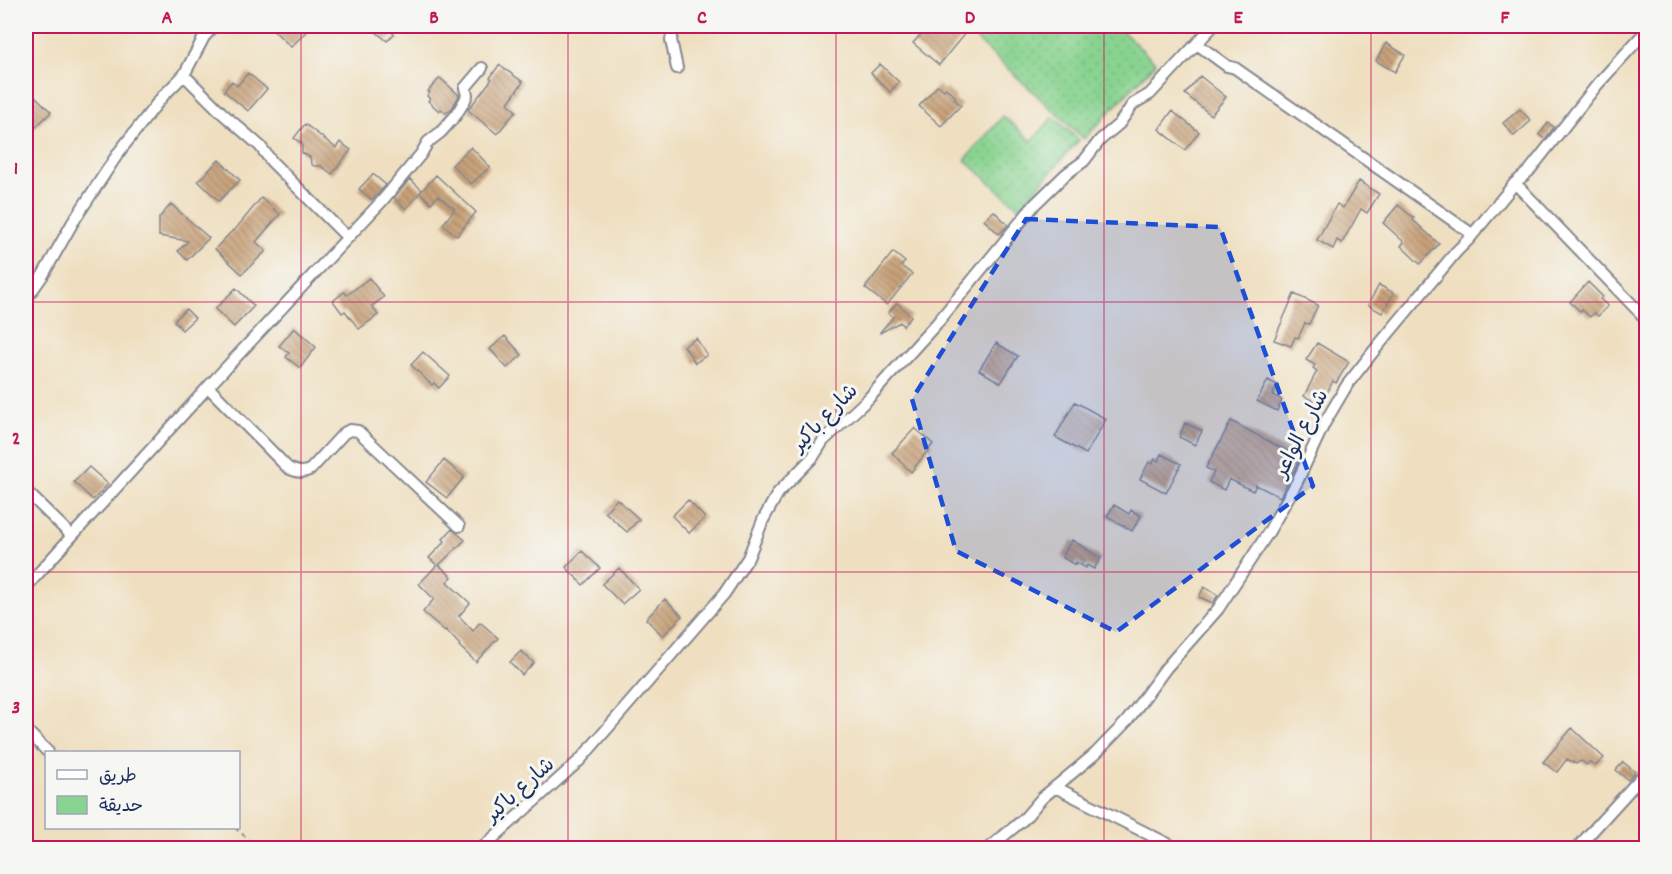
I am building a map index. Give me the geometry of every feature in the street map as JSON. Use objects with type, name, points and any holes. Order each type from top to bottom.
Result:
[{"type":"street","points":[[26,299],[43,275],[72,222],[119,152],[162,97],[184,75],[204,37],[214,26]]},
{"type":"street","points":[[674,26],[671,40],[677,68]]},
{"type":"street","name":"شارع باكير","points":[[482,849],[580,759],[724,594],[748,558],[763,520],[778,493],[813,457],[823,441],[868,399],[938,322],[1035,204],[1066,174],[1084,161],[1100,140],[1119,124],[1133,104],[1150,94],[1199,45],[1213,26]]},
{"type":"street","name":"شارع الواعر","points":[[989,849],[1024,819],[1042,798],[1095,754],[1127,721],[1166,668],[1218,609],[1278,516],[1324,424],[1347,385],[1401,316],[1517,185],[1598,86],[1647,31]]},
{"type":"street","points":[[1637,43],[1647,50]]},
{"type":"street","points":[[1199,45],[1472,234]]},
{"type":"street","points":[[26,587],[207,387],[382,201],[428,142],[441,132],[456,115],[467,95],[465,88],[482,68]]},
{"type":"street","points":[[184,75],[222,113],[260,146],[288,179],[347,237]]},
{"type":"street","points":[[1517,185],[1647,319]]},
{"type":"street","points":[[207,387],[288,468],[297,472],[304,473],[311,469],[344,433],[358,430],[459,526]]},
{"type":"street","points":[[26,491],[72,536]]},
{"type":"street","points":[[26,730],[46,751]]},
{"type":"street","points":[[1577,849],[1647,772]]},
{"type":"street","points":[[1055,787],[1176,849]]},
{"type":"path","points":[[236,829],[259,849]]},
{"type":"highlighted area","points":[[1026,219],[1220,227],[1313,486],[1116,632],[956,551],[912,399]]},
{"type":"green space","points":[[962,26],[1117,26],[1156,63],[1084,139]]},
{"type":"green space","points":[[1003,116],[1032,141],[1053,117],[1079,140],[1019,208],[965,160]]},
{"type":"building","points":[[269,26],[312,26],[291,47]]},
{"type":"building","points":[[369,26],[385,26],[394,34],[387,41]]},
{"type":"building","points":[[929,26],[958,26],[966,32],[939,65],[913,43]]},
{"type":"building","points":[[1386,43],[1405,55],[1395,72],[1376,61]]},
{"type":"building","points":[[880,64],[899,82],[890,92],[871,73]]},
{"type":"building","points":[[499,65],[523,82],[508,103],[516,111],[497,134],[468,110],[492,79],[490,78]]},
{"type":"building","points":[[248,73],[267,89],[248,111],[224,91],[232,81],[237,86]]},
{"type":"building","points":[[1200,76],[1226,97],[1211,115],[1185,94]]},
{"type":"building","points":[[440,78],[459,95],[452,108],[446,113],[441,109],[439,111],[428,101],[430,99],[427,96],[430,92],[428,91]]},
{"type":"building","points":[[938,85],[944,90],[946,88],[961,105],[941,126],[919,106]]},
{"type":"building","points":[[26,87],[51,112],[32,131],[26,125]]},
{"type":"building","points":[[1520,109],[1531,121],[1514,136],[1503,123]]},
{"type":"building","points":[[1172,111],[1199,132],[1185,150],[1159,129]]},
{"type":"building","points":[[1548,123],[1554,127],[1545,139],[1539,135]]},
{"type":"building","points":[[305,124],[336,148],[340,142],[351,150],[332,174],[321,166],[311,164],[310,157],[302,153],[302,144],[294,138]]},
{"type":"building","points":[[471,147],[490,167],[471,184],[452,165]]},
{"type":"building","points":[[219,160],[240,180],[219,201],[198,181]]},
{"type":"building","points":[[373,174],[386,185],[372,200],[359,189]]},
{"type":"building","points":[[436,175],[476,212],[457,236],[443,224],[455,209],[438,196],[431,203],[420,193]]},
{"type":"building","points":[[410,179],[422,190],[406,209],[394,198]]},
{"type":"building","points":[[1359,181],[1379,194],[1367,213],[1361,209],[1342,243],[1337,240],[1333,249],[1317,240],[1337,204],[1343,208]]},
{"type":"building","points":[[261,198],[280,214],[256,242],[266,251],[242,274],[215,249],[234,231]]},
{"type":"building","points":[[171,204],[209,238],[187,260],[178,251],[188,241],[159,236],[159,218]]},
{"type":"building","points":[[1398,205],[1439,244],[1420,264],[1401,246],[1404,242],[1383,223]]},
{"type":"building","points":[[994,211],[1008,225],[999,234],[984,220]]},
{"type":"building","points":[[893,252],[905,262],[901,266],[912,274],[887,305],[865,288]]},
{"type":"building","points":[[369,278],[384,297],[372,306],[378,315],[359,329],[345,311],[342,313],[333,301],[344,292],[347,295]]},
{"type":"building","points":[[1588,282],[1603,297],[1600,299],[1608,306],[1598,316],[1594,313],[1590,317],[1570,302]]},
{"type":"building","points":[[1379,285],[1394,293],[1382,313],[1368,305]]},
{"type":"building","points":[[236,288],[254,306],[234,327],[215,309]]},
{"type":"building","points":[[1294,294],[1318,305],[1309,324],[1305,323],[1298,338],[1295,337],[1291,346],[1274,340]]},
{"type":"building","points":[[897,303],[911,316],[903,326],[900,322],[880,333],[893,317],[888,313]]},
{"type":"building","points":[[186,309],[195,318],[182,330],[174,321]]},
{"type":"building","points":[[294,328],[316,347],[300,368],[286,357],[289,353],[279,346]]},
{"type":"building","points":[[505,336],[522,355],[507,368],[490,349]]},
{"type":"building","points":[[696,338],[707,355],[695,363],[684,346]]},
{"type":"building","points":[[996,343],[1018,356],[1001,383],[979,370]]},
{"type":"building","points":[[1317,343],[1349,362],[1336,383],[1333,381],[1321,405],[1304,396],[1317,371],[1313,368],[1315,365],[1306,360]]},
{"type":"building","points":[[423,352],[450,376],[439,388],[434,383],[432,385],[411,365]]},
{"type":"building","points":[[1268,380],[1277,385],[1273,395],[1282,400],[1277,411],[1257,401]]},
{"type":"building","points":[[1075,402],[1106,419],[1086,454],[1055,437]]},
{"type":"building","points":[[1231,421],[1298,457],[1297,464],[1280,497],[1256,485],[1253,491],[1229,479],[1224,490],[1209,482],[1214,472],[1206,468]]},
{"type":"building","points":[[1185,423],[1202,431],[1195,445],[1179,437]]},
{"type":"building","points":[[915,428],[933,444],[911,472],[892,453]]},
{"type":"building","points":[[1161,454],[1181,464],[1166,493],[1140,479],[1149,462],[1152,464],[1155,459],[1158,461]]},
{"type":"building","points":[[444,460],[464,477],[447,498],[426,482]]},
{"type":"building","points":[[89,467],[108,484],[93,500],[74,482]]},
{"type":"building","points":[[617,499],[639,519],[627,532],[605,512]]},
{"type":"building","points":[[688,500],[705,518],[689,533],[672,516]]},
{"type":"building","points":[[1114,505],[1129,514],[1131,510],[1141,516],[1132,531],[1107,516]]},
{"type":"building","points":[[452,529],[465,540],[439,565],[452,577],[447,582],[470,603],[459,616],[473,631],[480,622],[498,638],[476,662],[446,630],[423,612],[434,599],[419,584],[437,565],[429,558],[445,541],[443,539]]},
{"type":"building","points":[[1072,540],[1101,558],[1094,569],[1087,565],[1086,568],[1076,562],[1075,565],[1062,557]]},
{"type":"building","points":[[582,551],[600,568],[583,585],[566,567]]},
{"type":"building","points":[[619,568],[639,589],[622,604],[602,584]]},
{"type":"building","points":[[1204,587],[1218,595],[1213,603],[1199,597]]},
{"type":"building","points":[[665,599],[682,616],[663,636],[646,619]]},
{"type":"building","points":[[521,651],[534,663],[522,675],[510,662]]},
{"type":"building","points":[[1572,728],[1604,758],[1595,766],[1581,761],[1576,764],[1567,759],[1557,772],[1543,762]]},
{"type":"building","points":[[1623,762],[1635,772],[1628,780],[1616,770]]}]
